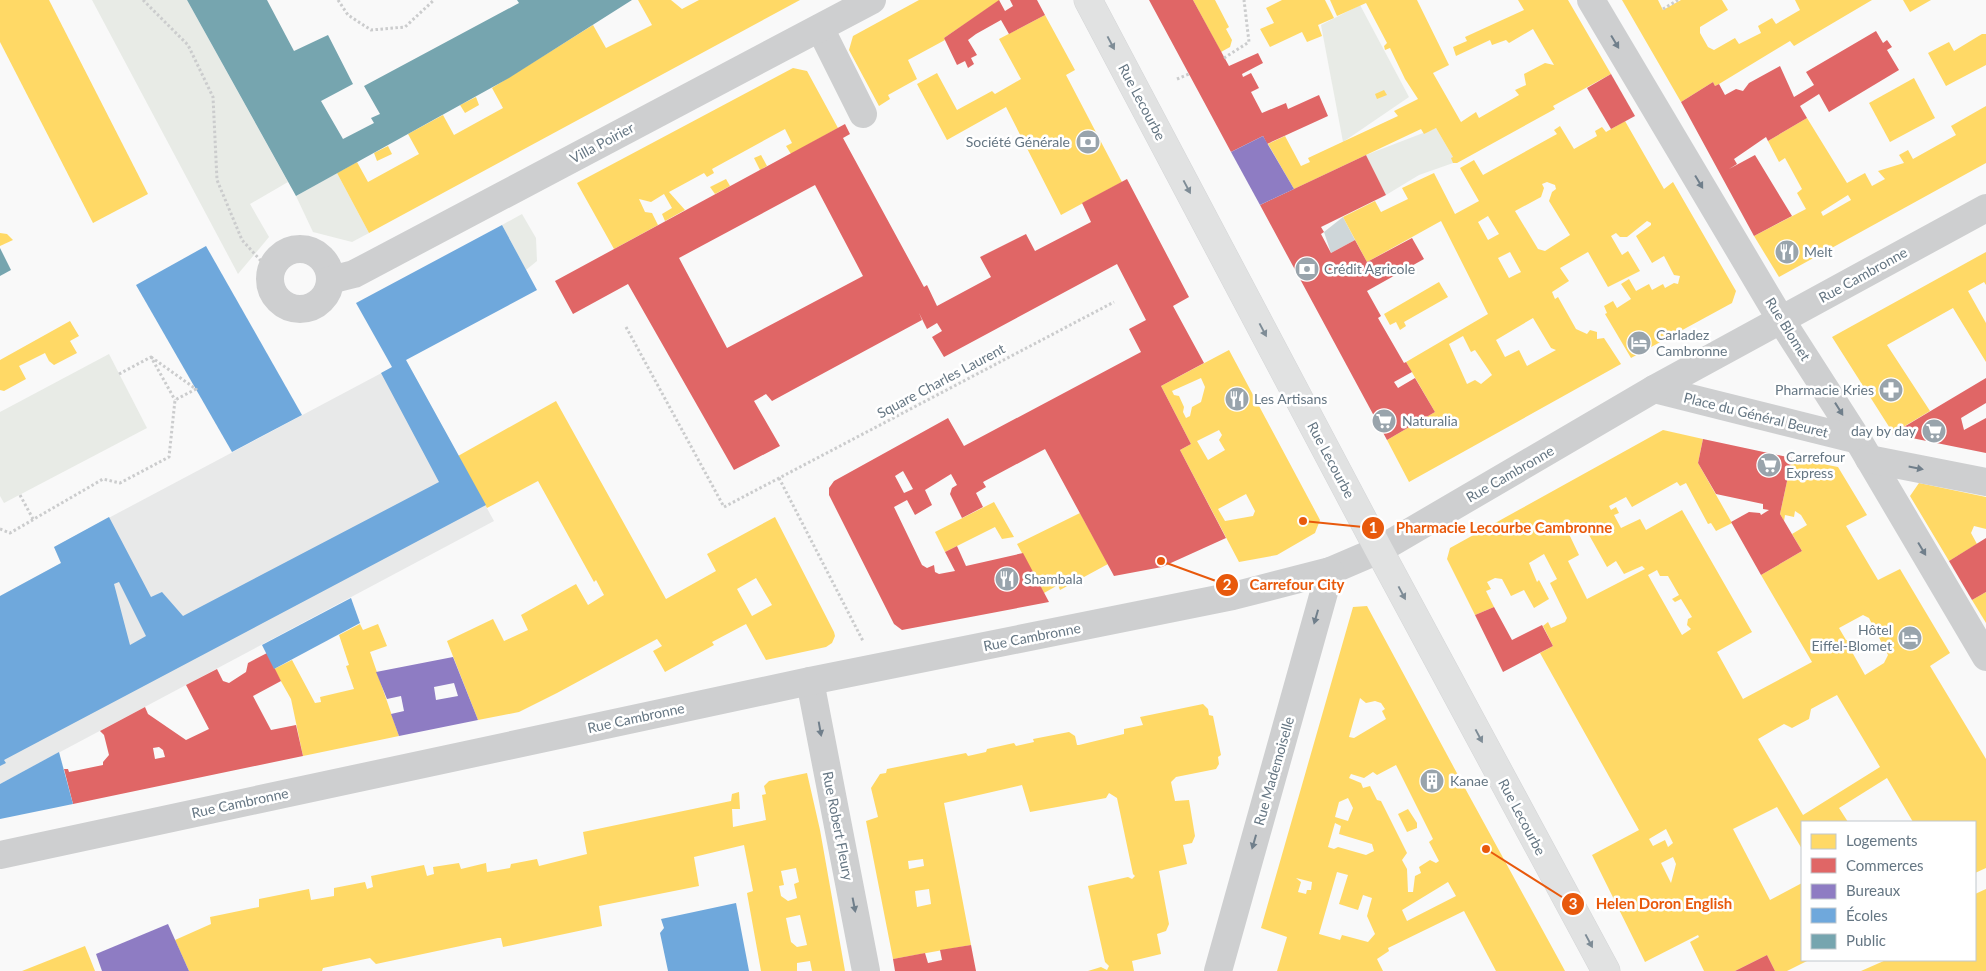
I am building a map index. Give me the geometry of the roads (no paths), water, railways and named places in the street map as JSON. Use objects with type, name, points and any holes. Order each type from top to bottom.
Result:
[{"type":"main road","name":"Rue Lecourbe","points":[[1088,0],[1379,550],[1606,971]]},
{"type":"street","name":"Villa Poirier","points":[[330,280],[354,274],[872,0]]},
{"type":"street","name":"Rue Blomet","points":[[1591,0],[1781,320],[1863,449],[1986,657]]},
{"type":"street","points":[[820,28],[864,114]]},
{"type":"street","name":"Rue Cambronne","points":[[0,855],[810,681],[1233,596],[1330,570],[1379,550],[1654,389],[1986,208]]},
{"type":"street","points":[[290,250],[309,250],[325,262],[330,280],[323,298],[306,308],[296,309],[287,306],[273,291],[270,282],[271,272],[282,255],[290,250]]},
{"type":"street","name":"Place du Général Beuret","points":[[1654,389],[1986,482]]},
{"type":"street","name":"Rue Mademoiselle","points":[[1218,971],[1330,570]]},
{"type":"street","name":"Rue Robert Fleury","points":[[810,681],[866,971]]},
{"type":"place","name":"Société Générale","points":[[1088,142]]},
{"type":"place","name":"Melt","points":[[1787,252]]},
{"type":"place","name":"Crédit Agricole","points":[[1307,269]]},
{"type":"place","name":"Carladez Cambronne","points":[[1639,343]]},
{"type":"place","name":"Pharmacie Kries","points":[[1891,390]]},
{"type":"place","name":"Les Artisans","points":[[1237,399]]},
{"type":"place","name":"Naturalia","points":[[1384,421]]},
{"type":"place","name":"day by day","points":[[1934,431]]},
{"type":"place","name":"Carrefour Express","points":[[1769,465]]},
{"type":"place","name":"Pharmacie Lecourbe Cambronne","points":[[1303,521]]},
{"type":"place","name":"Carrefour City","points":[[1161,561]]},
{"type":"place","name":"Shambala","points":[[1007,579]]},
{"type":"place","name":"Hôtel Eiffel-Blomet","points":[[1910,638]]},
{"type":"place","name":"Kanae","points":[[1432,781]]},
{"type":"place","name":"Helen Doron English","points":[[1486,849]]}]
